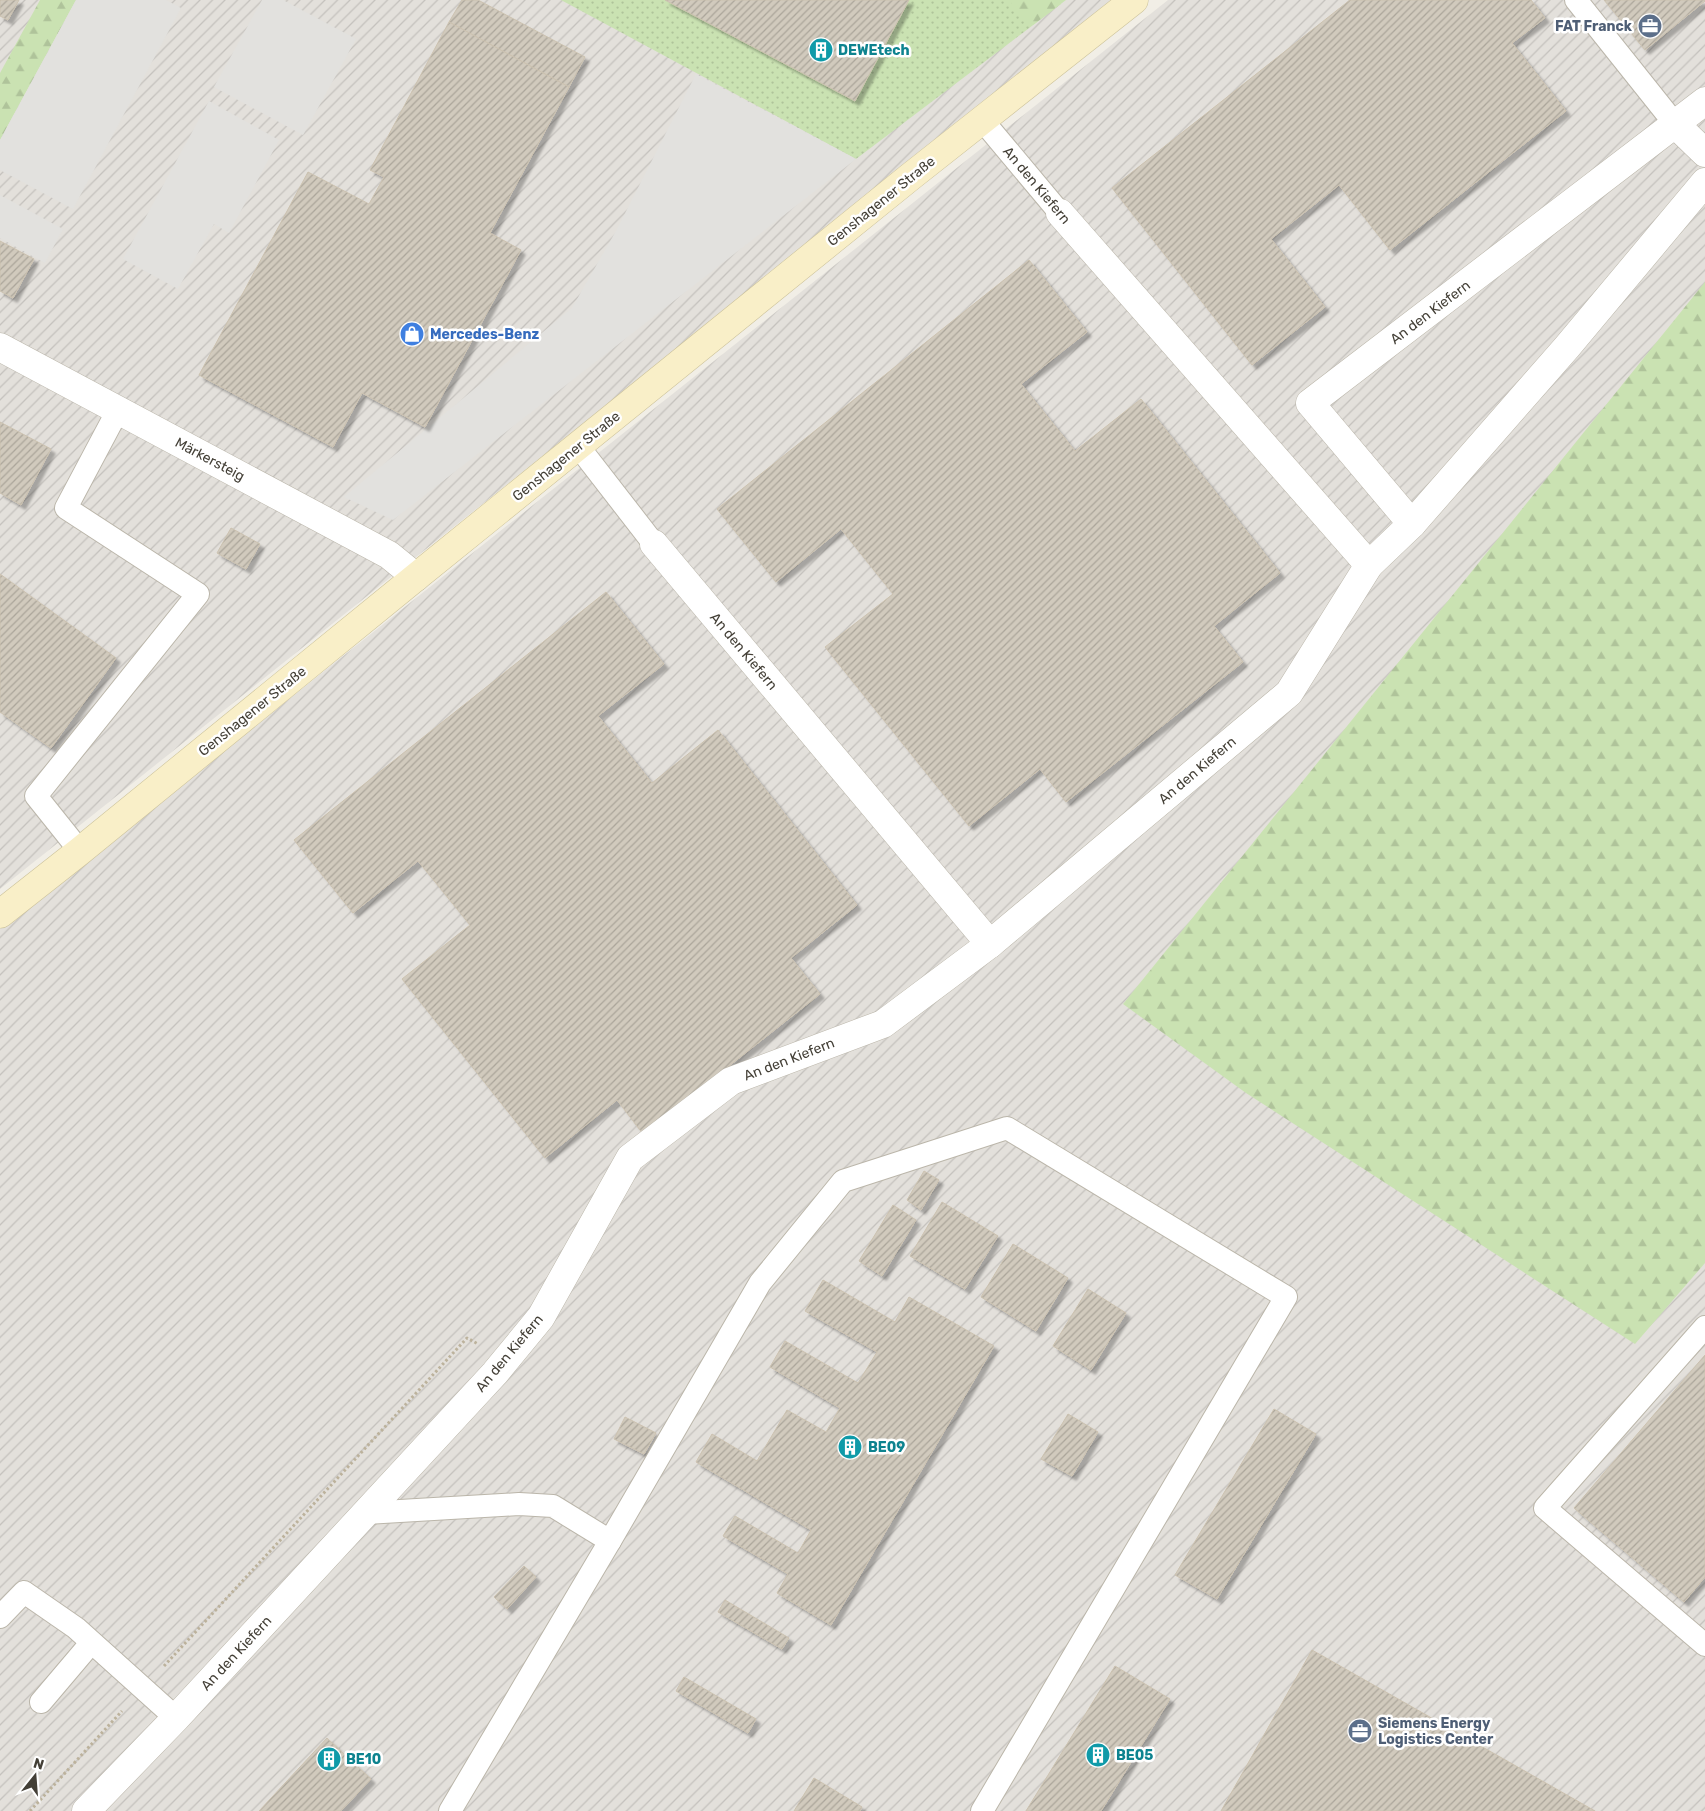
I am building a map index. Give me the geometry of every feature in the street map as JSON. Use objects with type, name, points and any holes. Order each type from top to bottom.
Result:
[{"type":"main road","name":"Genshagener Straße","points":[[0,914],[910,177],[1134,0]]},
{"type":"street","name":"An den Kiefern","points":[[1412,524],[1310,403],[1705,101]]},
{"type":"street","points":[[1675,124],[1705,153]]},
{"type":"street","name":"An den Kiefern","points":[[89,1810],[495,1373],[541,1317],[630,1158],[731,1081],[883,1024],[990,944],[1289,693],[1369,565],[1412,524],[1567,347],[1705,182]]},
{"type":"street","name":"An den Kiefern","points":[[1060,213],[1369,565]]},
{"type":"street","name":"Märkersteig","points":[[0,348],[389,555],[416,577]]},
{"type":"street","name":"An den Kiefern","points":[[654,544],[990,944]]},
{"type":"lane","points":[[1576,0],[1675,124]]},
{"type":"lane","name":"An den Kiefern","points":[[983,120],[1060,213]]},
{"type":"lane","points":[[80,851],[36,796],[198,594],[66,508],[118,410]]},
{"type":"lane","name":"An den Kiefern","points":[[578,446],[654,544]]},
{"type":"lane","points":[[450,1811],[760,1283],[843,1181],[1007,1128],[1286,1297],[982,1811]]},
{"type":"lane","points":[[1705,1327],[1545,1508],[1705,1645]]},
{"type":"lane","points":[[366,1513],[519,1504],[553,1506],[610,1541]]},
{"type":"lane","points":[[0,1617],[24,1592],[76,1628],[176,1718]]},
{"type":"lane","points":[[41,1702],[92,1643]]},
{"type":"path","points":[[30,1811],[467,1338],[504,1360]]},
{"type":"shaded area","points":[[0,0],[1114,0],[0,889]]},
{"type":"shaded area","points":[[76,0],[166,0],[181,8],[73,209],[0,170],[0,140]]},
{"type":"shaded area","points":[[262,0],[283,0],[356,39],[303,135],[214,87]]},
{"type":"shaded area","points":[[1168,0],[1705,0],[1705,1811],[0,1811],[0,929]]},
{"type":"shaded area","points":[[696,74],[856,159],[393,520],[344,497],[572,308],[616,231]]},
{"type":"shaded area","points":[[209,101],[279,140],[229,233],[214,224],[178,289],[123,259]]},
{"type":"shaded area","points":[[0,195],[63,229],[45,263],[0,238]]},
{"type":"green space","points":[[40,0],[76,0],[0,140],[0,73]]},
{"type":"green space","points":[[561,0],[1060,0],[1061,4],[856,159]]},
{"type":"green space","points":[[1009,0],[1066,0],[1033,25],[1020,14]]},
{"type":"green space","points":[[1705,282],[1705,1263],[1635,1344],[1246,1093],[1123,1004]]},
{"type":"building","points":[[0,0],[19,0],[8,20],[0,16]]},
{"type":"building","points":[[462,0],[478,0],[585,57],[569,87],[449,22]]},
{"type":"building","name":"DEWEtech","points":[[665,0],[909,0],[855,101]]},
{"type":"building","points":[[1350,0],[1531,0],[1545,18],[1512,43],[1566,111],[1390,250],[1339,185],[1271,239],[1325,307],[1252,365],[1112,188]]},
{"type":"building","name":"FAT Franck","points":[[1604,0],[1705,0],[1705,1],[1645,50]]},
{"type":"building","points":[[449,22],[569,87],[490,233],[521,250],[425,427],[362,393],[333,447],[199,375],[308,172],[369,204],[384,177],[370,170]]},
{"type":"building","points":[[0,241],[34,259],[13,298],[0,291]]},
{"type":"building","points":[[1029,260],[1087,332],[1021,384],[1075,451],[1141,399],[1280,573],[1214,626],[1243,662],[1066,802],[1040,769],[969,826],[825,647],[893,594],[841,529],[776,582],[717,509]]},
{"type":"building","points":[[0,422],[51,449],[21,505],[0,493]]},
{"type":"building","points":[[231,528],[260,544],[246,569],[217,553]]},
{"type":"building","points":[[0,574],[116,658],[51,748],[0,712]]},
{"type":"building","points":[[606,592],[664,664],[598,716],[652,783],[718,730],[857,905],[791,958],[820,994],[643,1134],[617,1100],[545,1158],[402,979],[470,925],[418,861],[353,913],[294,840]]},
{"type":"building","points":[[924,1171],[939,1180],[921,1210],[907,1200]]},
{"type":"building","points":[[942,1202],[998,1236],[965,1289],[910,1256]]},
{"type":"building","points":[[893,1205],[916,1220],[882,1276],[859,1261]]},
{"type":"building","points":[[1013,1244],[1068,1278],[1036,1331],[981,1297]]},
{"type":"building","name":"BE09","points":[[823,1280],[895,1322],[909,1297],[994,1346],[831,1625],[777,1593],[788,1574],[723,1536],[735,1516],[798,1553],[811,1530],[696,1462],[712,1434],[757,1461],[787,1410],[826,1432],[840,1408],[770,1367],[785,1341],[858,1383],[877,1352],[805,1311]]},
{"type":"building","points":[[1088,1289],[1126,1313],[1091,1370],[1053,1346]]},
{"type":"building","points":[[1705,1355],[1705,1577],[1684,1602],[1574,1508]]},
{"type":"building","points":[[1274,1409],[1316,1434],[1217,1599],[1175,1575]]},
{"type":"building","points":[[1068,1414],[1098,1432],[1072,1476],[1041,1459]]},
{"type":"building","points":[[625,1417],[656,1433],[644,1454],[614,1439]]},
{"type":"building","points":[[524,1566],[536,1577],[507,1609],[494,1597]]},
{"type":"building","points":[[725,1600],[789,1638],[782,1649],[718,1612]]},
{"type":"building","name":"Siemens Energy Logistics Center","points":[[1312,1650],[1595,1811],[1221,1811]]},
{"type":"building","name":"BE05","points":[[1115,1666],[1170,1699],[1101,1811],[1026,1811]]},
{"type":"building","points":[[684,1677],[756,1719],[748,1733],[676,1691]]},
{"type":"building","name":"BE10","points":[[327,1738],[371,1779],[341,1811],[259,1811]]},
{"type":"building","points":[[814,1778],[862,1807],[860,1811],[794,1811]]},
{"type":"place","name":"FAT Franck","points":[[1650,26]]},
{"type":"place","name":"DEWEtech","points":[[821,50]]},
{"type":"place","name":"Mercedes-Benz","points":[[412,334]]},
{"type":"place","name":"BE09","points":[[850,1447]]},
{"type":"place","name":"Siemens Energy Logistics Center","points":[[1360,1731]]},
{"type":"place","name":"BE05","points":[[1098,1755]]},
{"type":"place","name":"BE10","points":[[329,1759]]}]
